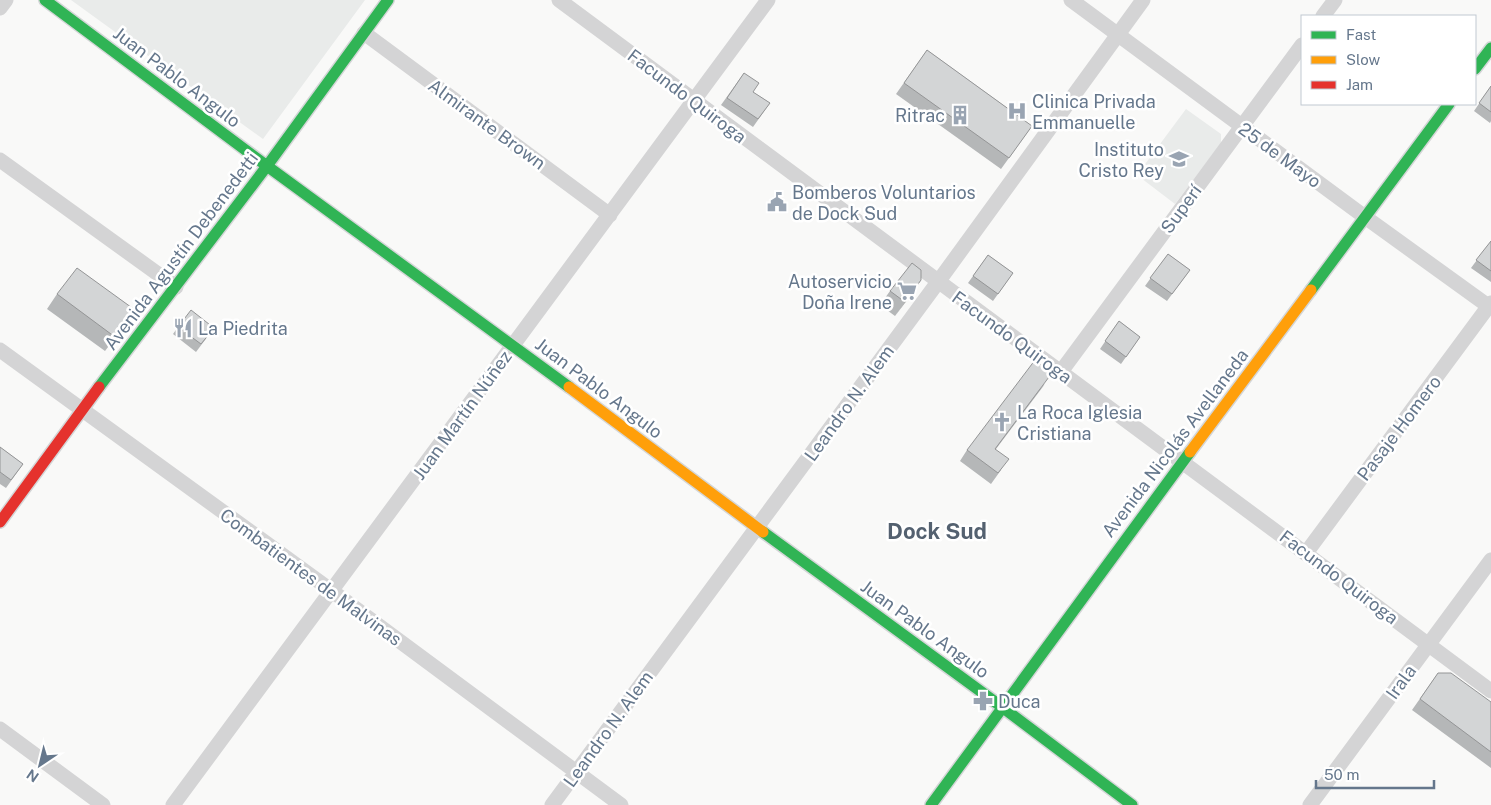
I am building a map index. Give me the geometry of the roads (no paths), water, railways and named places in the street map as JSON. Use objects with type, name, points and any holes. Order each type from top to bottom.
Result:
[{"type":"main road","name":"Juan Pablo Angulo","points":[[44,0],[267,166],[513,345],[1132,805]]},
{"type":"main road","name":"Avenida Agustín Debenedetti","points":[[0,522],[82,410],[267,166],[388,0]]},
{"type":"main road","points":[[1476,69],[1491,48]]},
{"type":"main road","name":"Avenida Nicolás Avellaneda","points":[[931,805],[1448,105]]},
{"type":"street","points":[[0,8],[6,0]]},
{"type":"street","name":"Facundo Quiroga","points":[[559,0],[1491,691]]},
{"type":"street","name":"Juan Martín Núñez","points":[[173,805],[768,0]]},
{"type":"street","name":"25 de Mayo","points":[[1070,0],[1365,218],[1490,306]]},
{"type":"street","name":"Leandro N. Alem","points":[[552,805],[1144,0]]},
{"type":"street","points":[[1324,15],[1335,0]]},
{"type":"street","name":"Almirante Brown","points":[[364,33],[610,215]]},
{"type":"street","name":"Superí","points":[[1060,372],[1301,46]]},
{"type":"street","points":[[0,160],[176,287]]},
{"type":"street","name":"Pasaje Homero","points":[[1306,553],[1490,306]]},
{"type":"street","name":"Combatientes de Malvinas","points":[[0,350],[332,591],[621,805]]},
{"type":"street","name":"Irala","points":[[1310,805],[1491,560]]},
{"type":"street","points":[[0,729],[103,805]]},
{"type":"place","name":"Clinica Privada Emmanuelle","points":[[1017,111]]},
{"type":"place","name":"Ritrac","points":[[960,115]]},
{"type":"place","name":"Instituto Cristo Rey","points":[[1179,159]]},
{"type":"place","name":"Bomberos Voluntarios de Dock Sud","points":[[777,202]]},
{"type":"place","name":"Autoservicio Doña Irene","points":[[907,291]]},
{"type":"place","name":"La Piedrita","points":[[183,328]]},
{"type":"place","name":"La Roca Iglesia Cristiana","points":[[1002,422]]},
{"type":"place","name":"Duca","points":[[983,701]]},
{"type":"district","name":"Dock Sud","points":[[937,531]]}]
